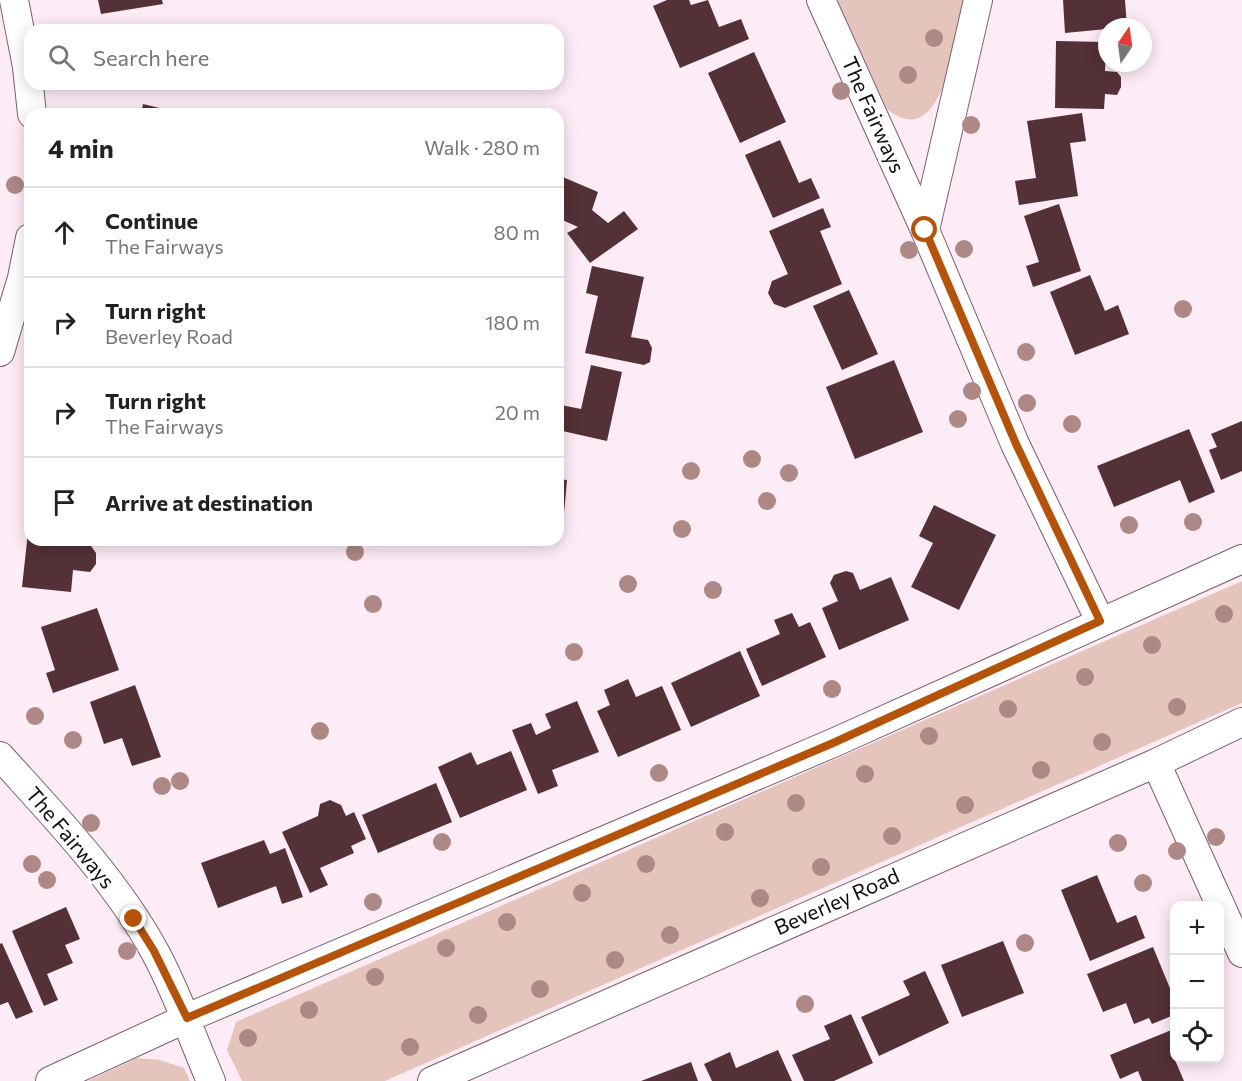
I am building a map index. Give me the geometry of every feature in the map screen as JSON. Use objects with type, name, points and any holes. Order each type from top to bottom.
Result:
[{"type":"street","points":[[14,0],[24,52]]},
{"type":"street","name":"The Fairways","points":[[820,0],[925,230],[1016,444],[1100,621]]},
{"type":"street","name":"The Fairways","points":[[925,230],[978,0]]},
{"type":"street","points":[[29,90],[31,108]]},
{"type":"street","points":[[0,352],[24,268]]},
{"type":"street","points":[[50,1081],[187,1018],[833,743],[1242,559]]},
{"type":"street","name":"Beverley Road","points":[[432,1081],[1156,763],[1242,722]]},
{"type":"street","name":"The Fairways","points":[[0,756],[114,889],[154,951],[187,1018]]},
{"type":"street","points":[[1156,763],[1242,953]]},
{"type":"street","points":[[187,1018],[211,1081]]},
{"type":"shaded area","points":[[837,0],[963,0],[957,37],[944,84],[935,103],[922,116],[906,119],[887,109]]},
{"type":"shaded area","points":[[1242,581],[1242,703],[385,1081],[242,1081],[227,1050],[236,1022]]},
{"type":"shaded area","points":[[137,1058],[160,1060],[184,1068],[190,1081],[88,1081]]},
{"type":"building","points":[[98,0],[162,0],[163,4],[101,14]]},
{"type":"building","points":[[667,0],[689,0],[691,5],[708,0],[719,27],[741,19],[749,39],[680,68],[653,6]]},
{"type":"building","points":[[1063,0],[1125,0],[1126,18],[1098,18],[1098,30],[1065,33]]},
{"type":"building","points":[[1056,41],[1098,42],[1098,72],[1117,72],[1121,77],[1121,87],[1117,95],[1105,94],[1104,109],[1055,108]]},
{"type":"building","points":[[754,52],[786,122],[740,143],[708,73]]},
{"type":"building","points":[[143,104],[159,108],[142,108]]},
{"type":"building","points":[[1082,113],[1086,141],[1070,143],[1078,196],[1019,205],[1015,181],[1036,178],[1027,121]]},
{"type":"building","points":[[780,140],[799,183],[811,178],[820,198],[773,218],[745,155]]},
{"type":"building","points":[[564,178],[598,192],[592,210],[608,223],[624,211],[638,229],[590,263],[567,233],[578,227],[564,221]]},
{"type":"building","points":[[1059,204],[1081,271],[1033,287],[1026,266],[1039,262],[1024,216]]},
{"type":"building","points":[[823,208],[831,227],[820,231],[842,284],[785,308],[774,304],[768,293],[772,281],[788,274],[769,231]]},
{"type":"building","points":[[592,266],[644,277],[631,337],[648,340],[652,348],[650,362],[644,365],[585,353],[598,296],[586,293]]},
{"type":"building","points":[[1090,275],[1105,311],[1118,305],[1129,334],[1075,355],[1050,292]]},
{"type":"building","points":[[849,290],[878,354],[842,370],[813,306]]},
{"type":"building","points":[[894,360],[923,432],[855,459],[826,387]]},
{"type":"building","points":[[591,365],[622,372],[607,441],[564,431],[564,406],[581,409]]},
{"type":"building","points":[[1242,421],[1242,471],[1221,480],[1209,450],[1217,447],[1211,434]]},
{"type":"building","points":[[1189,429],[1215,492],[1189,503],[1180,480],[1114,507],[1097,466]]},
{"type":"building","points":[[564,480],[567,480],[564,514]]},
{"type":"building","points":[[934,505],[996,535],[959,610],[911,587],[933,543],[919,536]]},
{"type":"building","points":[[26,546],[91,546],[96,553],[96,564],[90,572],[73,570],[71,592],[22,587]]},
{"type":"building","points":[[846,571],[853,573],[860,590],[891,577],[909,620],[839,650],[822,608],[838,601],[830,583],[834,575]]},
{"type":"building","points":[[97,608],[119,670],[53,693],[46,673],[55,670],[41,627]]},
{"type":"building","points":[[792,613],[799,627],[810,622],[826,657],[762,686],[746,649],[780,634],[774,620]]},
{"type":"building","points":[[740,651],[760,696],[691,727],[671,683]]},
{"type":"building","points":[[628,679],[636,697],[662,686],[681,730],[618,757],[597,711],[610,705],[604,690]]},
{"type":"building","points":[[135,685],[161,757],[132,766],[122,738],[104,744],[90,702]]},
{"type":"building","points":[[577,701],[599,752],[552,770],[558,786],[538,794],[512,730],[531,723],[536,735],[551,728],[545,714]]},
{"type":"building","points":[[511,751],[527,790],[460,818],[438,767],[471,752],[477,765]]},
{"type":"building","points":[[436,783],[452,822],[378,853],[362,815]]},
{"type":"building","points":[[330,800],[341,805],[346,816],[354,812],[366,839],[351,846],[354,853],[320,868],[328,885],[310,893],[282,832],[318,816],[320,804]]},
{"type":"building","points":[[264,840],[270,854],[285,848],[303,897],[282,904],[276,886],[218,908],[201,863]]},
{"type":"building","points":[[1097,875],[1117,923],[1136,915],[1145,938],[1090,961],[1061,890]]},
{"type":"building","points":[[66,907],[80,939],[65,945],[73,963],[47,974],[58,1000],[44,1006],[12,931]]},
{"type":"building","points":[[1003,941],[1024,993],[962,1017],[941,965]]},
{"type":"building","points":[[2,943],[33,1012],[16,1019],[8,1002],[0,1005],[0,944]]},
{"type":"building","points":[[1153,947],[1170,988],[1170,1017],[1152,1024],[1149,1018],[1134,1024],[1126,1003],[1103,1012],[1087,974]]},
{"type":"building","points":[[925,971],[949,1023],[879,1056],[861,1017],[910,995],[903,981]]},
{"type":"building","points":[[851,1014],[873,1063],[834,1081],[804,1081],[792,1055],[830,1039],[824,1026]]},
{"type":"building","points":[[1170,1031],[1170,1063],[1176,1063],[1184,1081],[1142,1081],[1138,1071],[1120,1079],[1110,1055]]},
{"type":"building","points":[[778,1050],[792,1081],[712,1081],[704,1064],[730,1052],[736,1068]]},
{"type":"building","points":[[691,1062],[698,1081],[641,1081]]},
{"type":"route","points":[[134,919],[154,951],[187,1018],[833,743],[1100,621],[1016,444],[925,230]]}]
